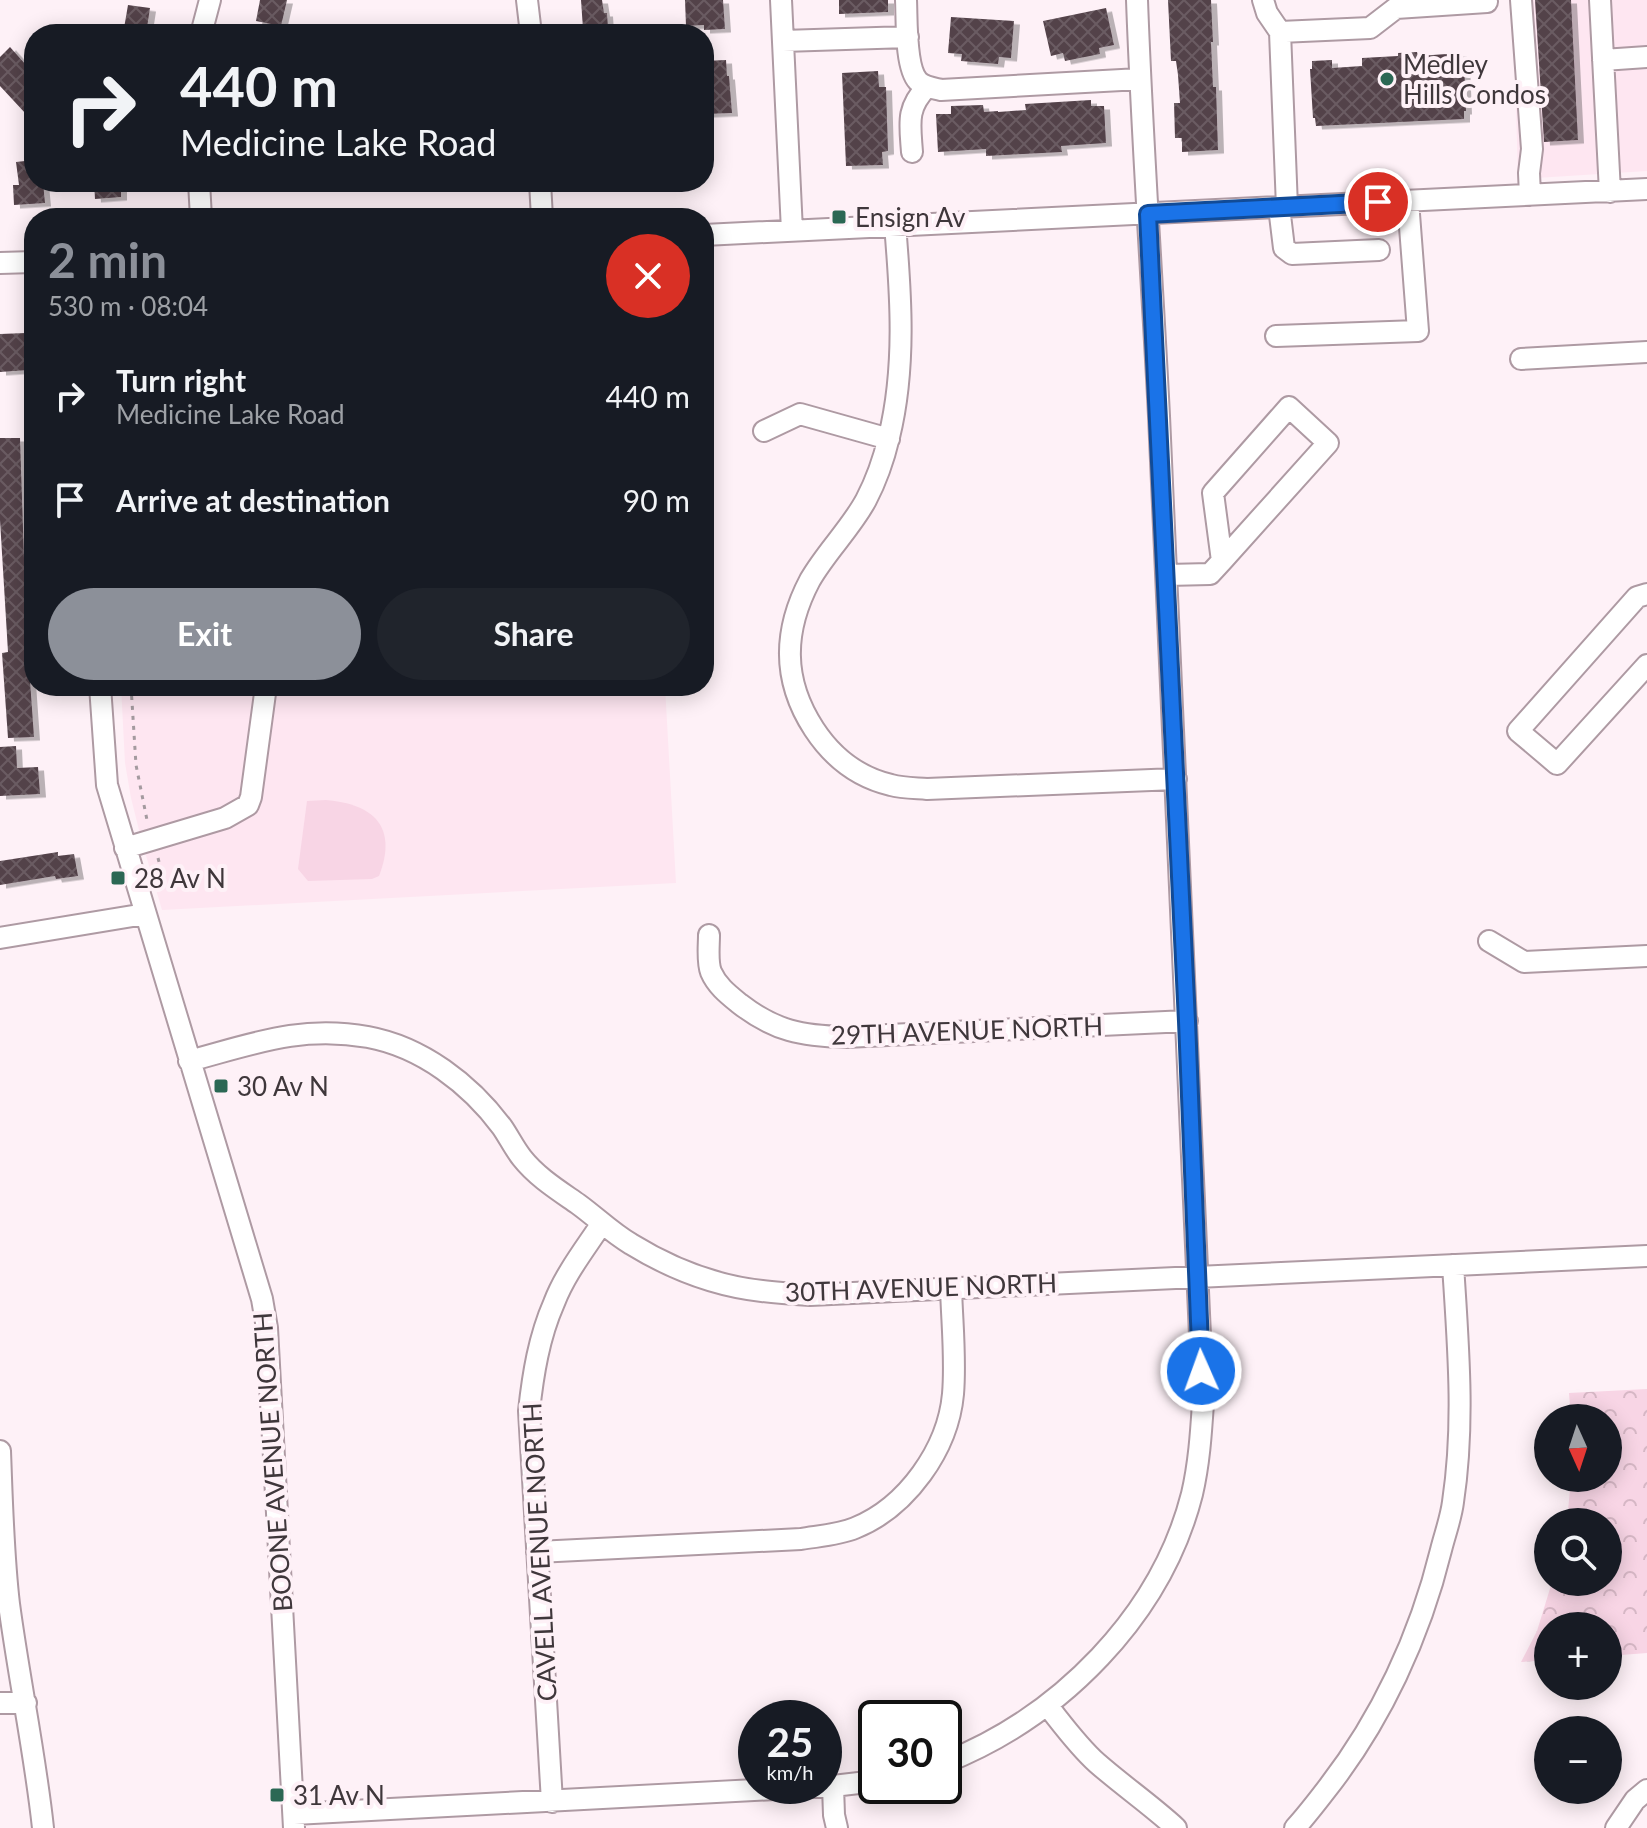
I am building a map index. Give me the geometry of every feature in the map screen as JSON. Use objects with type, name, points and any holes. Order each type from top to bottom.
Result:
[{"type":"street","points":[[204,24],[210,0]]},
{"type":"street","points":[[527,0],[530,24]]},
{"type":"street","points":[[781,0],[792,231]]},
{"type":"street","points":[[906,0],[911,67],[917,80],[927,87],[941,90],[1140,79]]},
{"type":"street","points":[[962,1756],[1009,1731],[1047,1705],[1088,1669],[1124,1628],[1154,1587],[1175,1542],[1198,1464],[1203,1403],[1167,575],[1137,0]]},
{"type":"street","points":[[1263,0],[1267,13],[1280,32],[1284,248],[1292,254],[1379,250]]},
{"type":"street","points":[[1521,0],[1532,149],[1530,195]]},
{"type":"street","points":[[1600,0],[1610,192]]},
{"type":"street","points":[[1280,32],[1370,28],[1396,8],[1487,2]]},
{"type":"street","points":[[783,41],[908,37]]},
{"type":"street","points":[[1603,60],[1647,57]]},
{"type":"street","points":[[912,152],[912,112],[916,98],[927,87]]},
{"type":"street","points":[[714,235],[1647,189]]},
{"type":"street","points":[[1276,336],[1418,331],[1408,201]]},
{"type":"street","points":[[895,225],[901,325],[900,381],[889,439],[865,502],[811,579],[797,609],[789,637],[790,661],[803,713],[838,759],[864,775],[892,785],[915,788],[1176,779]]},
{"type":"street","points":[[0,263],[24,262]]},
{"type":"street","points":[[1521,359],[1647,352]]},
{"type":"street","points":[[1167,575],[1210,574],[1222,561],[1328,443],[1289,407],[1213,493],[1222,561]]},
{"type":"street","points":[[764,431],[800,414],[889,439]]},
{"type":"street","points":[[1647,594],[1637,597],[1518,731],[1557,764],[1647,665]]},
{"type":"street","name":"BOONE AVENUE NORTH","points":[[101,696],[107,785],[262,1299],[267,1328],[294,1821]]},
{"type":"street","points":[[125,848],[225,818],[248,805],[265,696]]},
{"type":"street","points":[[0,938],[145,914]]},
{"type":"street","name":"29TH AVENUE NORTH","points":[[709,935],[710,971],[725,992],[755,1016],[783,1029],[813,1036],[1187,1021]]},
{"type":"street","points":[[1489,941],[1524,962],[1647,956]]},
{"type":"street","name":"30TH AVENUE NORTH","points":[[189,1061],[251,1042],[290,1035],[329,1033],[371,1037],[408,1050],[443,1069],[476,1096],[522,1158],[549,1184],[630,1244],[665,1263],[708,1280],[759,1291],[810,1295],[1647,1256]]},
{"type":"street","name":"CAVELL AVENUE NORTH","points":[[552,1802],[529,1411],[541,1339],[554,1301],[602,1223]]},
{"type":"street","points":[[1295,1828],[1347,1764],[1384,1703],[1413,1639],[1436,1573],[1453,1504],[1459,1433],[1460,1363],[1453,1265]]},
{"type":"street","points":[[537,1552],[801,1539],[856,1528],[885,1511],[910,1489],[946,1428],[953,1395],[951,1288]]},
{"type":"street","points":[[0,1451],[5,1568],[43,1828]]},
{"type":"street","points":[[0,1703],[26,1703]]},
{"type":"street","points":[[1047,1705],[1096,1762],[1176,1828]]},
{"type":"street","points":[[1616,1828],[1635,1800],[1647,1790]]},
{"type":"street","points":[[294,1821],[738,1791]]},
{"type":"street","points":[[834,1804],[837,1828]]},
{"type":"path","points":[[132,696],[136,765],[142,801],[164,881],[168,884]]},
{"type":"shaded area","points":[[1513,0],[1647,0],[1647,171],[1518,179]]},
{"type":"shaded area","points":[[122,696],[666,696],[676,883],[162,910],[142,842],[125,763]]},
{"type":"green space","points":[[326,800],[357,807],[378,821],[385,844],[379,876],[372,879],[308,881],[298,869],[307,801]]},
{"type":"green space","points":[[1647,1389],[1647,1653],[1622,1655],[1622,1612],[1543,1612],[1548,1596],[1622,1596],[1622,1508],[1568,1508],[1570,1492],[1622,1492],[1622,1404],[1570,1404],[1569,1393]]},
{"type":"green space","points":[[1534,1637],[1534,1661],[1521,1662]]},
{"type":"building","points":[[260,0],[287,0],[281,24],[256,21]]},
{"type":"building","points":[[581,0],[602,0],[608,24],[583,24]]},
{"type":"building","points":[[685,0],[723,0],[725,29],[714,30],[714,24],[686,24]]},
{"type":"building","points":[[839,0],[888,0],[888,12],[839,14]]},
{"type":"building","points":[[1168,0],[1211,0],[1218,150],[1182,152],[1182,138],[1175,138],[1174,103],[1180,103],[1176,61],[1171,61]]},
{"type":"building","points":[[1535,0],[1571,0],[1578,140],[1544,142]]},
{"type":"building","points":[[128,5],[150,8],[148,24],[125,24]]},
{"type":"building","points":[[1106,8],[1114,45],[1099,48],[1100,54],[1065,61],[1063,53],[1051,56],[1043,21]]},
{"type":"building","points":[[951,17],[1014,21],[1011,58],[999,57],[998,64],[961,61],[962,54],[948,53]]},
{"type":"building","points":[[10,47],[24,63],[24,112],[0,86],[0,57]]},
{"type":"building","name":"Medley Hills Condos","points":[[1417,52],[1418,56],[1461,53],[1461,61],[1464,61],[1464,119],[1316,126],[1313,118],[1312,61],[1332,60],[1332,68],[1362,66],[1362,58]]},
{"type":"building","points":[[726,60],[732,113],[714,114],[714,61]]},
{"type":"building","points":[[878,71],[879,87],[886,87],[888,151],[882,152],[883,165],[846,166],[842,73]]},
{"type":"building","points":[[1091,100],[1091,106],[1104,106],[1106,143],[1061,146],[1062,152],[986,156],[986,149],[938,152],[936,114],[951,114],[951,106],[983,105],[984,112],[998,112],[1026,110],[1025,104]]},
{"type":"building","points":[[24,161],[24,192],[44,192],[45,203],[14,205],[13,185],[19,185],[16,162]]},
{"type":"building","points":[[95,192],[121,192],[121,197],[95,199]]},
{"type":"building","points":[[24,333],[24,370],[0,372],[0,334]]},
{"type":"building","points":[[0,438],[20,438],[24,696],[31,696],[34,737],[8,738],[2,653],[8,652],[0,520]]},
{"type":"building","points":[[16,746],[17,768],[38,767],[40,794],[0,796],[0,747]]},
{"type":"building","points":[[58,852],[58,856],[74,854],[78,876],[56,879],[55,876],[0,885],[0,861]]},
{"type":"place","name":"Medley Hills Condos","points":[[1387,79]]},
{"type":"place","name":"Ensign Av","points":[[839,217]]},
{"type":"place","name":"28 Av N","points":[[118,878]]},
{"type":"place","name":"30 Av N","points":[[221,1086]]},
{"type":"place","name":"31 Av N","points":[[277,1795]]},
{"type":"route","points":[[1201,1371],[1148,214],[1378,202]]}]
